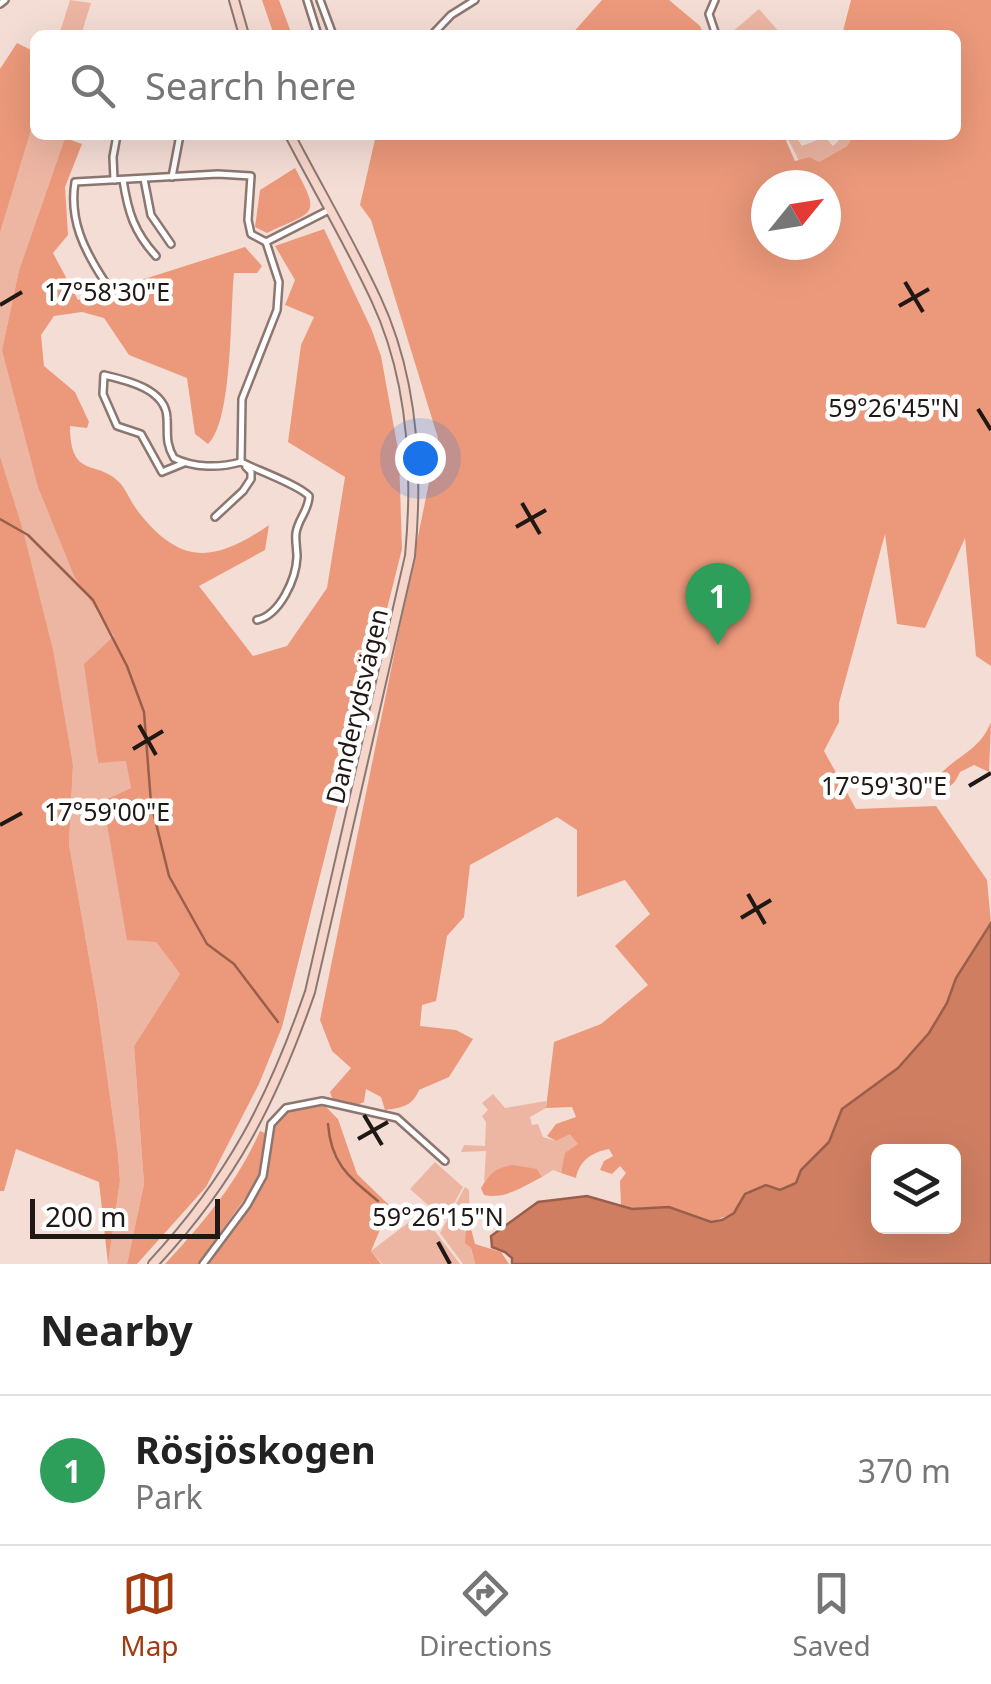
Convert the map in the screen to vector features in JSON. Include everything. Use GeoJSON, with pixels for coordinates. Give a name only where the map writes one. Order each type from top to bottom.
{"type":"FeatureCollection","features":[{"type":"Feature","properties":{"kind":"main road"},"geometry":{"type":"LineString","coordinates":[[234,0],[243,30]]}},
{"type":"Feature","properties":{"kind":"main road","name":"Danderydsvägen"},"geometry":{"type":"LineString","coordinates":[[152,1264],[213,1193],[247,1141],[277,1082],[298,1026],[310,992],[410,556],[414,481],[407,406],[399,372],[378,302],[293,140]]}},
{"type":"Feature","properties":{"kind":"street"},"geometry":{"type":"LineString","coordinates":[[306,0],[316,30]]}},
{"type":"Feature","properties":{"kind":"street"},"geometry":{"type":"LineString","coordinates":[[320,0],[331,30]]}},
{"type":"Feature","properties":{"kind":"street"},"geometry":{"type":"LineString","coordinates":[[437,30],[475,0]]}},
{"type":"Feature","properties":{"kind":"street"},"geometry":{"type":"LineString","coordinates":[[714,30],[709,14],[715,0]]}},
{"type":"Feature","properties":{"kind":"street"},"geometry":{"type":"LineString","coordinates":[[114,180],[116,140]]}},
{"type":"Feature","properties":{"kind":"street"},"geometry":{"type":"LineString","coordinates":[[172,176],[179,140]]}},
{"type":"Feature","properties":{"kind":"street"},"geometry":{"type":"LineString","coordinates":[[105,282],[80,236],[72,200],[75,182],[251,176],[251,234],[266,242],[280,294],[242,400],[241,462],[251,472],[251,479],[215,516]]}},
{"type":"Feature","properties":{"kind":"street"},"geometry":{"type":"LineString","coordinates":[[144,179],[151,214],[171,244]]}},
{"type":"Feature","properties":{"kind":"street"},"geometry":{"type":"LineString","coordinates":[[123,180],[134,229],[156,256]]}},
{"type":"Feature","properties":{"kind":"street"},"geometry":{"type":"LineString","coordinates":[[266,242],[329,210]]}},
{"type":"Feature","properties":{"kind":"street"},"geometry":{"type":"LineString","coordinates":[[184,463],[162,472],[140,434],[118,426],[103,394],[104,375],[142,388],[160,399],[168,414],[169,449],[174,458],[184,463],[223,466],[241,462],[299,487],[309,496],[309,506],[296,533],[292,579],[274,611],[257,620]]}},
{"type":"Feature","properties":{"kind":"street"},"geometry":{"type":"LineString","coordinates":[[203,1264],[263,1176],[271,1124],[286,1108],[322,1101],[397,1118],[445,1161]]}},
{"type":"Feature","properties":{"kind":"shaded area"},"geometry":{"type":"Polygon","coordinates":[[[70,0],[91,3],[83,30],[61,30],[70,0]]]}},
{"type":"Feature","properties":{"kind":"shaded area"},"geometry":{"type":"Polygon","coordinates":[[[262,0],[279,0],[290,30],[272,30],[262,0]]]}},
{"type":"Feature","properties":{"kind":"shaded area"},"geometry":{"type":"Polygon","coordinates":[[[602,0],[669,0],[702,30],[575,30],[602,0]]]}},
{"type":"Feature","properties":{"kind":"shaded area"},"geometry":{"type":"Polygon","coordinates":[[[851,0],[991,0],[991,666],[976,656],[965,538],[925,628],[897,624],[885,534],[839,703],[839,722],[824,751],[856,809],[936,806],[987,880],[991,923],[956,978],[929,1033],[898,1068],[842,1109],[829,1142],[801,1170],[796,1183],[780,1191],[766,1185],[745,1194],[734,1213],[711,1222],[669,1207],[632,1209],[621,1205],[620,1181],[626,1173],[620,1166],[612,1174],[600,1170],[604,1161],[613,1156],[609,1149],[587,1158],[576,1178],[561,1173],[565,1153],[578,1144],[570,1134],[556,1141],[547,1136],[556,1124],[576,1117],[572,1107],[546,1108],[554,1042],[601,1024],[648,985],[615,946],[650,914],[625,880],[577,897],[577,830],[557,817],[470,865],[464,917],[447,936],[436,1001],[422,1005],[420,1026],[456,1030],[473,1039],[449,1077],[419,1090],[406,1105],[385,1110],[381,1097],[366,1089],[364,1102],[357,1105],[333,1100],[330,1092],[351,1068],[332,1051],[320,1020],[438,438],[371,220],[360,205],[375,140],[786,140],[795,161],[810,157],[819,162],[851,140],[961,140],[961,30],[843,30],[851,0]]]}},
{"type":"Feature","properties":{"kind":"shaded area"},"geometry":{"type":"Polygon","coordinates":[[[759,9],[778,30],[734,30],[759,9]]]}},
{"type":"Feature","properties":{"kind":"shaded area"},"geometry":{"type":"Polygon","coordinates":[[[17,43],[30,50],[30,134],[0,233],[0,69],[17,43]]]}},
{"type":"Feature","properties":{"kind":"shaded area"},"geometry":{"type":"Polygon","coordinates":[[[30,134],[30,140],[64,140],[19,270],[2,350],[75,578],[114,636],[97,762],[127,761],[131,789],[103,801],[156,942],[180,974],[134,1046],[144,1184],[127,1264],[108,1264],[120,1181],[97,1003],[69,844],[73,765],[21,523],[0,456],[0,233],[30,134]]]}},
{"type":"Feature","properties":{"kind":"shaded area"},"geometry":{"type":"Polygon","coordinates":[[[64,140],[82,144],[65,187],[68,235],[53,253],[78,300],[245,247],[262,266],[257,273],[234,273],[226,390],[216,432],[208,444],[195,434],[187,378],[129,355],[104,318],[82,312],[54,316],[41,335],[44,366],[75,392],[89,422],[87,428],[70,426],[75,455],[80,462],[121,484],[137,510],[168,541],[198,553],[214,552],[231,547],[269,525],[265,550],[199,586],[253,656],[287,646],[327,588],[345,477],[288,442],[301,345],[314,317],[285,305],[295,280],[275,246],[324,229],[381,356],[399,455],[402,549],[282,1027],[259,1084],[206,1187],[137,1264],[127,1264],[144,1184],[134,1046],[180,974],[156,942],[127,940],[103,801],[131,788],[126,761],[98,763],[84,664],[114,636],[75,578],[38,487],[2,350],[19,270],[64,140]]]}},
{"type":"Feature","properties":{"kind":"shaded area"},"geometry":{"type":"Polygon","coordinates":[[[788,140],[798,140],[802,146],[828,140],[833,146],[839,140],[851,140],[819,162],[810,157],[799,161],[788,140]]]}},
{"type":"Feature","properties":{"kind":"shaded area"},"geometry":{"type":"Polygon","coordinates":[[[295,168],[309,196],[309,211],[267,233],[255,227],[260,190],[295,168]]]}},
{"type":"Feature","properties":{"kind":"shaded area"},"geometry":{"type":"Polygon","coordinates":[[[0,456],[53,650],[73,765],[69,844],[97,1003],[120,1181],[108,1264],[99,1182],[16,1149],[4,1191],[0,1191],[0,456]]]}},
{"type":"Feature","properties":{"kind":"shaded area"},"geometry":{"type":"Polygon","coordinates":[[[991,722],[989,772],[974,765],[960,772],[947,787],[940,789],[933,784],[979,742],[991,722]]]}},
{"type":"Feature","properties":{"kind":"shaded area"},"geometry":{"type":"Polygon","coordinates":[[[991,923],[991,1264],[512,1264],[512,1258],[505,1252],[492,1247],[491,1236],[538,1202],[587,1196],[632,1209],[669,1207],[711,1222],[734,1213],[745,1194],[766,1185],[780,1190],[796,1183],[801,1170],[829,1142],[842,1109],[898,1068],[929,1033],[956,978],[991,923]]]}},
{"type":"Feature","properties":{"kind":"shaded area"},"geometry":{"type":"Polygon","coordinates":[[[493,1094],[505,1108],[546,1101],[546,1108],[530,1117],[532,1125],[538,1124],[543,1137],[556,1141],[570,1133],[579,1144],[565,1159],[561,1173],[553,1170],[542,1177],[537,1169],[509,1168],[496,1171],[484,1182],[486,1151],[461,1152],[464,1145],[485,1146],[486,1122],[482,1116],[488,1110],[482,1103],[493,1094]]]}},
{"type":"Feature","properties":{"kind":"shaded area"},"geometry":{"type":"Polygon","coordinates":[[[324,1105],[338,1119],[357,1174],[390,1206],[371,1251],[381,1264],[209,1264],[266,1176],[268,1139],[280,1118],[293,1107],[324,1105]]]}},
{"type":"Feature","properties":{"kind":"shaded area"},"geometry":{"type":"Polygon","coordinates":[[[260,1131],[265,1133],[263,1168],[258,1180],[198,1264],[165,1264],[218,1202],[260,1131]]]}},
{"type":"Feature","properties":{"kind":"shaded area"},"geometry":{"type":"Polygon","coordinates":[[[435,1162],[463,1187],[445,1220],[410,1189],[435,1162]]]}},
{"type":"Feature","properties":{"kind":"shaded area"},"geometry":{"type":"Polygon","coordinates":[[[513,1165],[537,1169],[542,1177],[506,1194],[484,1195],[481,1188],[490,1175],[513,1165]]]}},
{"type":"Feature","properties":{"kind":"shaded area"},"geometry":{"type":"Polygon","coordinates":[[[465,1187],[469,1190],[470,1225],[466,1230],[475,1264],[463,1264],[440,1233],[465,1187]]]}},
{"type":"Feature","properties":{"kind":"shaded area"},"geometry":{"type":"Polygon","coordinates":[[[421,1213],[460,1264],[382,1264],[371,1251],[421,1213]]]}},
{"type":"Feature","properties":{"kind":"shaded area"},"geometry":{"type":"Polygon","coordinates":[[[470,1225],[475,1244],[501,1252],[509,1264],[475,1264],[471,1248],[465,1243],[470,1225]]]}},
{"type":"Feature","properties":{"kind":"waterway"},"geometry":{"type":"LineString","coordinates":[[0,519],[28,535],[93,600],[127,666],[144,712],[151,803],[169,876],[207,944],[234,964],[278,1022]]}},
{"type":"Feature","properties":{"kind":"waterway"},"geometry":{"type":"LineString","coordinates":[[328,1124],[337,1160],[378,1201]]}},
{"type":"Feature","properties":{"kind":"place","name":"Rösjöskogen"},"geometry":{"type":"Point","coordinates":[718,645]}}]}
